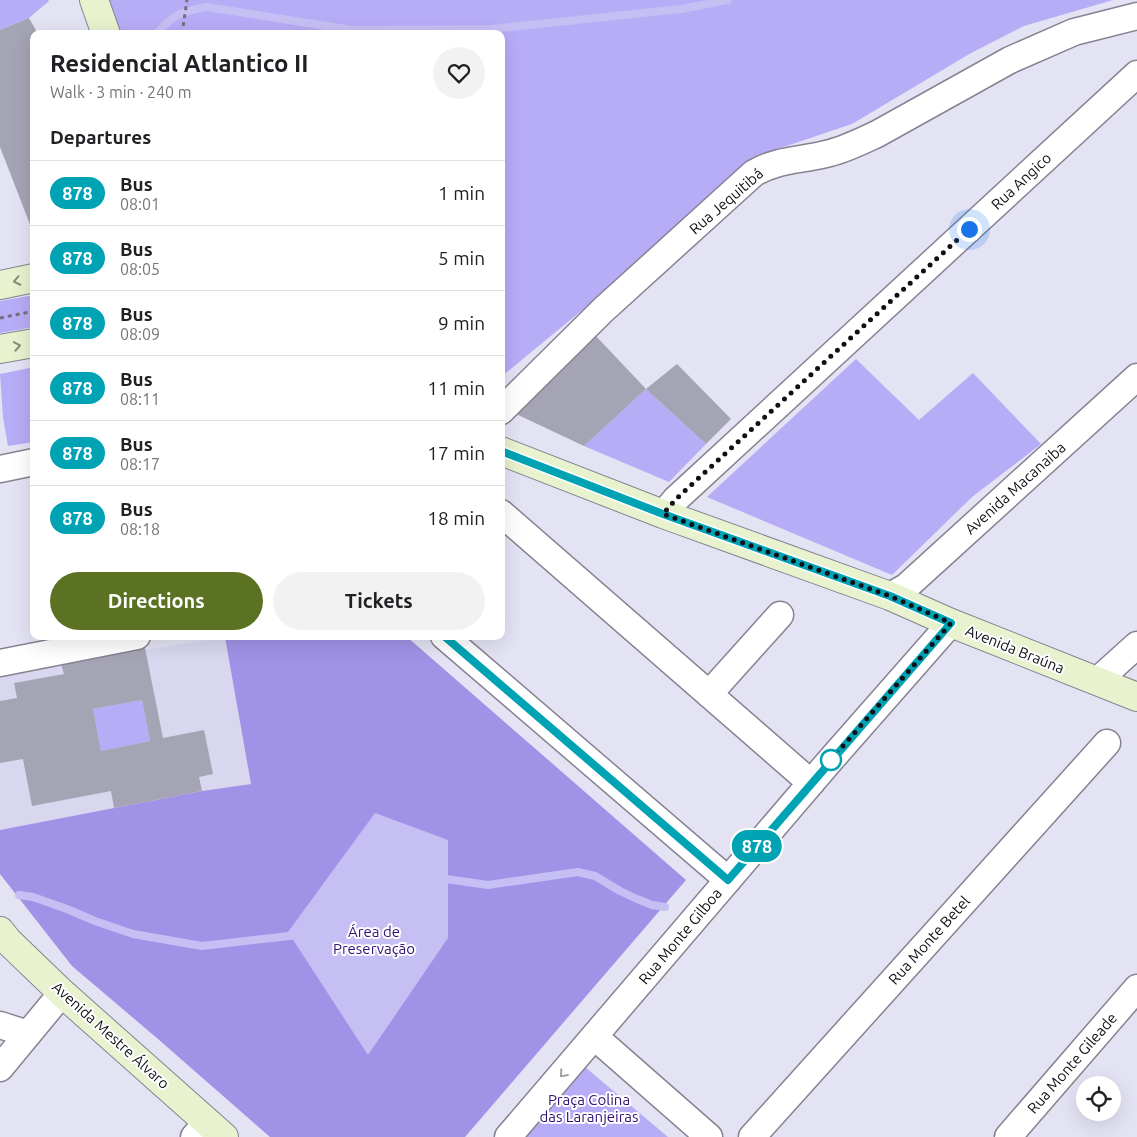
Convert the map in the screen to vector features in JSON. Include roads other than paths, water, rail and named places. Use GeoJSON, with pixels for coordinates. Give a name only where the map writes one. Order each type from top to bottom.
{"type":"FeatureCollection","features":[{"type":"Feature","properties":{"kind":"street"},"geometry":{"type":"LineString","coordinates":[[94,0],[105,30]]}},
{"type":"Feature","properties":{"kind":"street","name":"Rua Jequitibá"},"geometry":{"type":"LineString","coordinates":[[505,407],[603,310],[754,174],[769,165],[830,153],[877,134],[1010,60],[1074,32],[1137,16]]}},
{"type":"Feature","properties":{"kind":"street","name":"Rua Angico"},"geometry":{"type":"LineString","coordinates":[[663,514],[676,499],[1135,81]]}},
{"type":"Feature","properties":{"kind":"street"},"geometry":{"type":"LineString","coordinates":[[0,285],[30,279]]}},
{"type":"Feature","properties":{"kind":"street"},"geometry":{"type":"LineString","coordinates":[[0,350],[30,344]]}},
{"type":"Feature","properties":{"kind":"street","name":"Avenida Macanaiba"},"geometry":{"type":"LineString","coordinates":[[890,596],[906,587],[1137,377]]}},
{"type":"Feature","properties":{"kind":"street","name":"Avenida Braúna"},"geometry":{"type":"LineString","coordinates":[[505,453],[663,514],[890,596],[951,623],[1137,697]]}},
{"type":"Feature","properties":{"kind":"street"},"geometry":{"type":"LineString","coordinates":[[0,469],[30,463]]}},
{"type":"Feature","properties":{"kind":"street"},"geometry":{"type":"LineString","coordinates":[[505,516],[811,783]]}},
{"type":"Feature","properties":{"kind":"street"},"geometry":{"type":"LineString","coordinates":[[709,694],[780,615]]}},
{"type":"Feature","properties":{"kind":"street","name":"Rua Monte Gilboa"},"geometry":{"type":"LineString","coordinates":[[508,1137],[811,783],[951,623]]}},
{"type":"Feature","properties":{"kind":"street"},"geometry":{"type":"LineString","coordinates":[[0,663],[117,640]]}},
{"type":"Feature","properties":{"kind":"street"},"geometry":{"type":"LineString","coordinates":[[449,640],[728,880]]}},
{"type":"Feature","properties":{"kind":"street"},"geometry":{"type":"LineString","coordinates":[[1097,681],[1137,645]]}},
{"type":"Feature","properties":{"kind":"street","name":"Rua Monte Betel"},"geometry":{"type":"LineString","coordinates":[[752,1137],[1107,743]]}},
{"type":"Feature","properties":{"kind":"street","name":"Avenida Mestre Álvaro"},"geometry":{"type":"LineString","coordinates":[[0,931],[8,941],[208,1132]]}},
{"type":"Feature","properties":{"kind":"street","name":"Rua Monte Gileade"},"geometry":{"type":"LineString","coordinates":[[1008,1137],[1137,988]]}},
{"type":"Feature","properties":{"kind":"street"},"geometry":{"type":"LineString","coordinates":[[0,1068],[62,992]]}},
{"type":"Feature","properties":{"kind":"street"},"geometry":{"type":"LineString","coordinates":[[0,1025],[28,1034]]}},
{"type":"Feature","properties":{"kind":"street"},"geometry":{"type":"LineString","coordinates":[[595,1037],[709,1137]]}},
{"type":"Feature","properties":{"kind":"waterway"},"geometry":{"type":"LineString","coordinates":[[352,30],[491,29],[681,9],[728,0]]}},
{"type":"Feature","properties":{"kind":"waterway"},"geometry":{"type":"LineString","coordinates":[[160,30],[179,14],[207,7],[352,30]]}},
{"type":"Feature","properties":{"kind":"waterway"},"geometry":{"type":"LineString","coordinates":[[439,878],[488,885],[578,872],[595,876],[637,899],[652,905],[665,907]]}},
{"type":"Feature","properties":{"kind":"waterway"},"geometry":{"type":"LineString","coordinates":[[19,895],[33,897],[133,934],[202,946],[298,935]]}},
{"type":"Feature","properties":{"kind":"park label","name":"Área de Preservação"},"geometry":{"type":"Point","coordinates":[374,940]}},
{"type":"Feature","properties":{"kind":"park label","name":"Praça Colina das Laranjeiras"},"geometry":{"type":"Point","coordinates":[589,1108]}}]}
